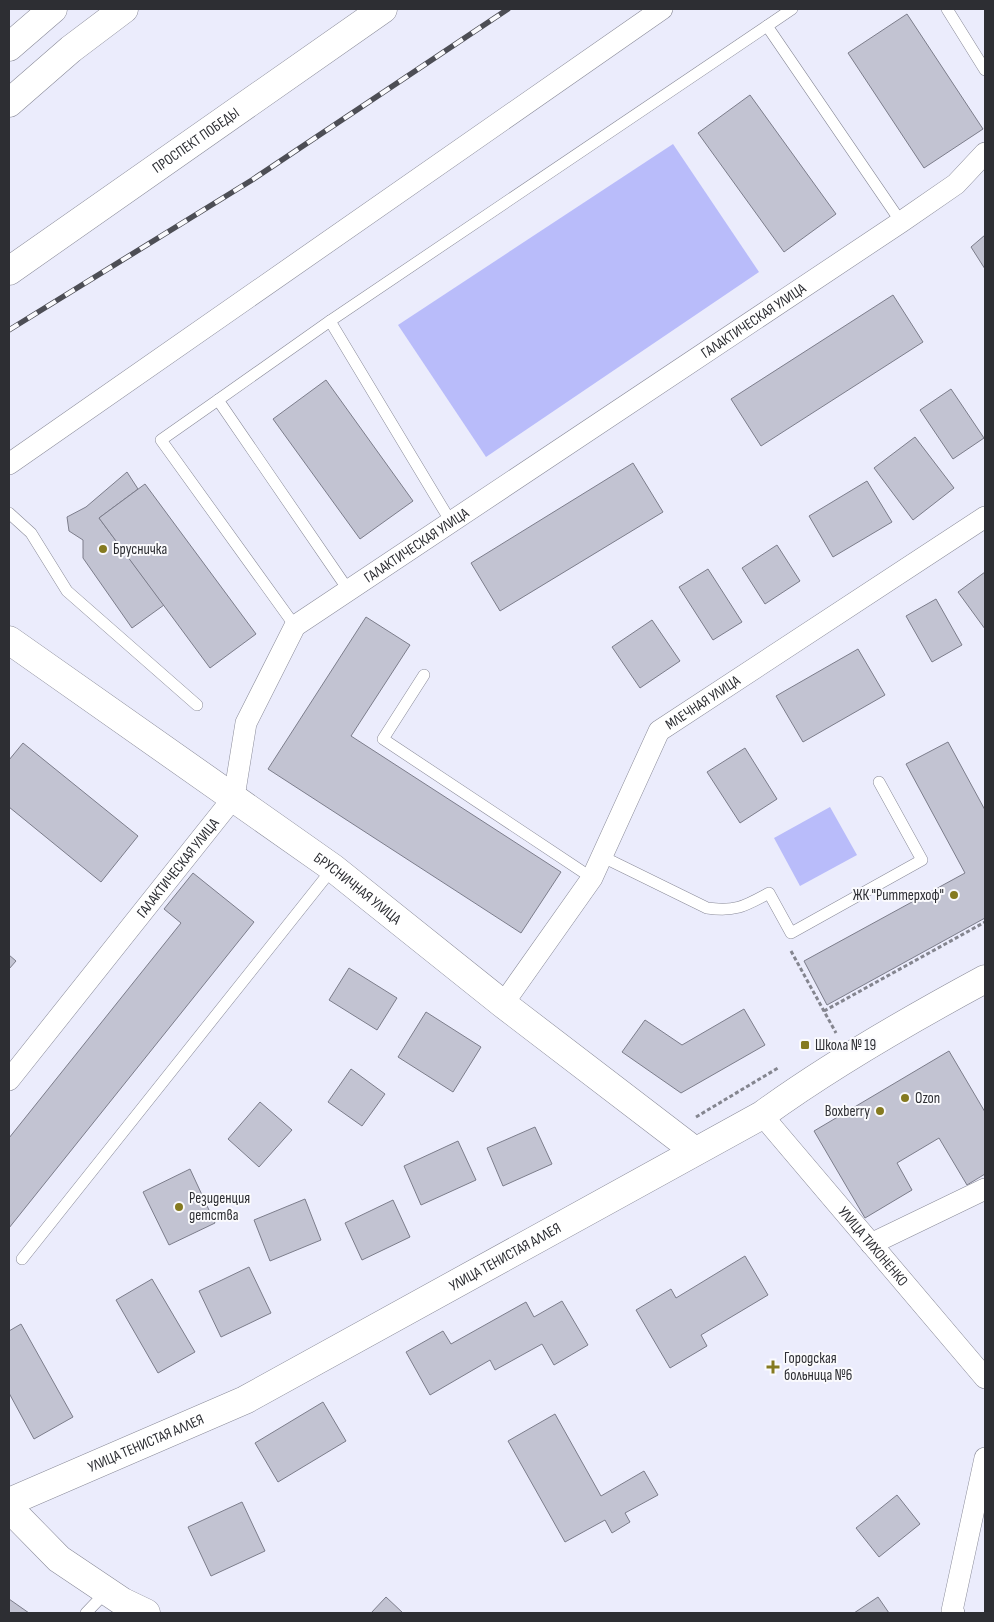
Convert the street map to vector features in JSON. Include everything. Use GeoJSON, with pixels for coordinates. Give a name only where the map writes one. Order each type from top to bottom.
{"type":"FeatureCollection","features":[{"type":"Feature","properties":{"kind":"street"},"geometry":{"type":"LineString","coordinates":[[9,47],[53,9]]}},
{"type":"Feature","properties":{"kind":"street"},"geometry":{"type":"LineString","coordinates":[[9,103],[70,49],[124,9]]}},
{"type":"Feature","properties":{"kind":"street","name":"ПРОСПЕКТ ПОБЕДЫ"},"geometry":{"type":"LineString","coordinates":[[9,271],[382,9]]}},
{"type":"Feature","properties":{"kind":"street"},"geometry":{"type":"LineString","coordinates":[[9,464],[662,9]]}},
{"type":"Feature","properties":{"kind":"street","name":"ГАЛАКТИЧЕСКАЯ УЛИЦА"},"geometry":{"type":"LineString","coordinates":[[9,1080],[234,797],[246,723],[295,626],[901,222],[956,184],[985,154]]}},
{"type":"Feature","properties":{"kind":"street","name":"МЛЕЧНАЯ УЛИЦА"},"geometry":{"type":"LineString","coordinates":[[503,1004],[592,878],[659,730],[985,517]]}},
{"type":"Feature","properties":{"kind":"street","name":"БРУСНИЧНАЯ УЛИЦА"},"geometry":{"type":"LineString","coordinates":[[9,640],[332,868],[503,1004],[695,1151]]}},
{"type":"Feature","properties":{"kind":"street","name":"УЛИЦА ТЕНИСТАЯ АЛЛЕЯ"},"geometry":{"type":"LineString","coordinates":[[9,1502],[245,1400],[762,1115],[785,1098],[912,1018],[985,979]]}},
{"type":"Feature","properties":{"kind":"street","name":"УЛИЦА ТИХОНЕНКО"},"geometry":{"type":"LineString","coordinates":[[762,1115],[985,1378]]}},
{"type":"Feature","properties":{"kind":"street"},"geometry":{"type":"LineString","coordinates":[[871,1244],[985,1189]]}},
{"type":"Feature","properties":{"kind":"street"},"geometry":{"type":"LineString","coordinates":[[954,1613],[952,1611],[985,1458]]}},
{"type":"Feature","properties":{"kind":"street"},"geometry":{"type":"LineString","coordinates":[[9,1508],[59,1559],[123,1602],[146,1613]]}},
{"type":"Feature","properties":{"kind":"lane"},"geometry":{"type":"LineString","coordinates":[[295,626],[162,440],[330,322],[792,9]]}},
{"type":"Feature","properties":{"kind":"lane"},"geometry":{"type":"LineString","coordinates":[[947,9],[985,70]]}},
{"type":"Feature","properties":{"kind":"lane"},"geometry":{"type":"LineString","coordinates":[[767,26],[901,222]]}},
{"type":"Feature","properties":{"kind":"lane"},"geometry":{"type":"LineString","coordinates":[[330,322],[451,522]]}},
{"type":"Feature","properties":{"kind":"lane"},"geometry":{"type":"LineString","coordinates":[[218,400],[349,590]]}},
{"type":"Feature","properties":{"kind":"lane"},"geometry":{"type":"LineString","coordinates":[[9,514],[31,534],[67,591],[197,705]]}},
{"type":"Feature","properties":{"kind":"lane"},"geometry":{"type":"LineString","coordinates":[[424,674],[383,739],[592,878]]}},
{"type":"Feature","properties":{"kind":"lane"},"geometry":{"type":"LineString","coordinates":[[601,856],[708,908],[723,910],[742,908],[769,893],[790,933],[922,860],[879,782]]}},
{"type":"Feature","properties":{"kind":"lane"},"geometry":{"type":"LineString","coordinates":[[22,1258],[332,868]]}},
{"type":"Feature","properties":{"kind":"lane"},"geometry":{"type":"LineString","coordinates":[[86,1613],[107,1591]]}},
{"type":"Feature","properties":{"kind":"path"},"geometry":{"type":"LineString","coordinates":[[824,1011],[985,922]]}},
{"type":"Feature","properties":{"kind":"path"},"geometry":{"type":"LineString","coordinates":[[790,933],[784,936],[837,1033]]}},
{"type":"Feature","properties":{"kind":"shaded area"},"geometry":{"type":"Polygon","coordinates":[[[673,144],[759,272],[486,457],[398,325],[673,144]]]}},
{"type":"Feature","properties":{"kind":"shaded area"},"geometry":{"type":"Polygon","coordinates":[[[830,807],[857,855],[800,886],[774,838],[830,807]]]}},
{"type":"Feature","properties":{"kind":"building"},"geometry":{"type":"Polygon","coordinates":[[[907,14],[983,129],[924,168],[848,53],[907,14]]]}},
{"type":"Feature","properties":{"kind":"building"},"geometry":{"type":"Polygon","coordinates":[[[750,95],[836,214],[784,252],[698,133],[750,95]]]}},
{"type":"Feature","properties":{"kind":"building"},"geometry":{"type":"Polygon","coordinates":[[[985,235],[985,269],[971,247],[985,235]]]}},
{"type":"Feature","properties":{"kind":"building"},"geometry":{"type":"Polygon","coordinates":[[[893,295],[923,342],[761,446],[731,399],[893,295]]]}},
{"type":"Feature","properties":{"kind":"building"},"geometry":{"type":"Polygon","coordinates":[[[326,380],[413,501],[360,539],[273,419],[326,380]]]}},
{"type":"Feature","properties":{"kind":"building"},"geometry":{"type":"Polygon","coordinates":[[[951,389],[984,438],[953,459],[920,410],[951,389]]]}},
{"type":"Feature","properties":{"kind":"building"},"geometry":{"type":"Polygon","coordinates":[[[915,437],[954,488],[913,520],[874,468],[915,437]]]}},
{"type":"Feature","properties":{"kind":"building"},"geometry":{"type":"Polygon","coordinates":[[[633,463],[663,512],[500,611],[471,563],[633,463]]]}},
{"type":"Feature","properties":{"kind":"building","name":"Брусничка"},"geometry":{"type":"Polygon","coordinates":[[[127,472],[138,489],[99,518],[164,605],[132,628],[83,558],[83,540],[69,531],[67,517],[86,507],[127,472]]]}},
{"type":"Feature","properties":{"kind":"building"},"geometry":{"type":"Polygon","coordinates":[[[867,481],[892,522],[833,557],[809,516],[867,481]]]}},
{"type":"Feature","properties":{"kind":"building"},"geometry":{"type":"Polygon","coordinates":[[[145,484],[256,634],[210,668],[99,518],[145,484]]]}},
{"type":"Feature","properties":{"kind":"building"},"geometry":{"type":"Polygon","coordinates":[[[777,545],[800,581],[765,604],[742,568],[777,545]]]}},
{"type":"Feature","properties":{"kind":"building"},"geometry":{"type":"Polygon","coordinates":[[[708,569],[742,622],[713,640],[679,587],[708,569]]]}},
{"type":"Feature","properties":{"kind":"building"},"geometry":{"type":"Polygon","coordinates":[[[985,572],[985,629],[958,592],[985,572]]]}},
{"type":"Feature","properties":{"kind":"building"},"geometry":{"type":"Polygon","coordinates":[[[936,599],[962,645],[932,662],[906,616],[936,599]]]}},
{"type":"Feature","properties":{"kind":"building"},"geometry":{"type":"Polygon","coordinates":[[[366,617],[410,645],[351,736],[561,872],[521,933],[268,769],[366,617]]]}},
{"type":"Feature","properties":{"kind":"building"},"geometry":{"type":"Polygon","coordinates":[[[652,620],[680,661],[640,688],[612,647],[652,620]]]}},
{"type":"Feature","properties":{"kind":"building"},"geometry":{"type":"Polygon","coordinates":[[[858,649],[885,695],[803,742],[776,696],[858,649]]]}},
{"type":"Feature","properties":{"kind":"building","name":"ЖК \"Риттерхоф\""},"geometry":{"type":"Polygon","coordinates":[[[948,742],[985,810],[985,918],[827,1005],[804,961],[965,873],[906,764],[948,742]]]}},
{"type":"Feature","properties":{"kind":"building"},"geometry":{"type":"Polygon","coordinates":[[[23,743],[138,836],[101,882],[9,807],[9,760],[23,743]]]}},
{"type":"Feature","properties":{"kind":"building"},"geometry":{"type":"Polygon","coordinates":[[[745,748],[777,799],[740,823],[707,772],[745,748]]]}},
{"type":"Feature","properties":{"kind":"building"},"geometry":{"type":"Polygon","coordinates":[[[193,873],[254,922],[9,1228],[9,1138],[181,923],[164,909],[193,873]]]}},
{"type":"Feature","properties":{"kind":"building"},"geometry":{"type":"Polygon","coordinates":[[[9,955],[16,961],[9,969],[9,955]]]}},
{"type":"Feature","properties":{"kind":"building"},"geometry":{"type":"Polygon","coordinates":[[[349,968],[397,998],[377,1030],[329,1000],[349,968]]]}},
{"type":"Feature","properties":{"kind":"building"},"geometry":{"type":"Polygon","coordinates":[[[744,1009],[765,1045],[681,1093],[622,1052],[645,1020],[682,1045],[744,1009]]]}},
{"type":"Feature","properties":{"kind":"building"},"geometry":{"type":"Polygon","coordinates":[[[426,1012],[481,1047],[453,1092],[398,1057],[426,1012]]]}},
{"type":"Feature","properties":{"kind":"building"},"geometry":{"type":"Polygon","coordinates":[[[949,1051],[985,1112],[985,1174],[967,1185],[939,1138],[897,1163],[912,1190],[865,1218],[814,1131],[949,1051]]]}},
{"type":"Feature","properties":{"kind":"building"},"geometry":{"type":"Polygon","coordinates":[[[351,1069],[385,1094],[362,1126],[328,1102],[351,1069]]]}},
{"type":"Feature","properties":{"kind":"building"},"geometry":{"type":"Polygon","coordinates":[[[260,1102],[292,1130],[259,1167],[228,1139],[260,1102]]]}},
{"type":"Feature","properties":{"kind":"building"},"geometry":{"type":"Polygon","coordinates":[[[535,1127],[552,1164],[503,1186],[487,1148],[535,1127]]]}},
{"type":"Feature","properties":{"kind":"building"},"geometry":{"type":"Polygon","coordinates":[[[458,1141],[476,1180],[421,1205],[404,1166],[458,1141]]]}},
{"type":"Feature","properties":{"kind":"building","name":"Резиденция детства"},"geometry":{"type":"Polygon","coordinates":[[[190,1169],[215,1223],[169,1245],[143,1192],[190,1169]]]}},
{"type":"Feature","properties":{"kind":"building"},"geometry":{"type":"Polygon","coordinates":[[[305,1199],[321,1240],[270,1261],[254,1220],[305,1199]]]}},
{"type":"Feature","properties":{"kind":"building"},"geometry":{"type":"Polygon","coordinates":[[[393,1200],[410,1237],[362,1260],[345,1223],[393,1200]]]}},
{"type":"Feature","properties":{"kind":"building"},"geometry":{"type":"Polygon","coordinates":[[[745,1256],[768,1295],[701,1335],[707,1346],[670,1368],[636,1310],[671,1289],[676,1298],[745,1256]]]}},
{"type":"Feature","properties":{"kind":"building"},"geometry":{"type":"Polygon","coordinates":[[[249,1267],[271,1313],[221,1337],[199,1291],[249,1267]]]}},
{"type":"Feature","properties":{"kind":"building"},"geometry":{"type":"Polygon","coordinates":[[[152,1279],[195,1352],[158,1373],[116,1300],[152,1279]]]}},
{"type":"Feature","properties":{"kind":"building"},"geometry":{"type":"Polygon","coordinates":[[[562,1301],[588,1345],[554,1365],[542,1344],[495,1370],[490,1360],[430,1395],[406,1352],[443,1331],[451,1344],[526,1302],[534,1317],[562,1301]]]}},
{"type":"Feature","properties":{"kind":"building"},"geometry":{"type":"Polygon","coordinates":[[[21,1324],[73,1417],[34,1439],[9,1393],[9,1331],[21,1324]]]}},
{"type":"Feature","properties":{"kind":"building"},"geometry":{"type":"Polygon","coordinates":[[[323,1402],[346,1441],[278,1482],[255,1443],[323,1402]]]}},
{"type":"Feature","properties":{"kind":"building"},"geometry":{"type":"Polygon","coordinates":[[[555,1414],[601,1496],[644,1471],[658,1495],[625,1513],[630,1522],[612,1533],[605,1520],[565,1542],[508,1441],[555,1414]]]}},
{"type":"Feature","properties":{"kind":"building"},"geometry":{"type":"Polygon","coordinates":[[[897,1495],[920,1524],[879,1557],[856,1528],[897,1495]]]}},
{"type":"Feature","properties":{"kind":"building"},"geometry":{"type":"Polygon","coordinates":[[[242,1502],[265,1551],[211,1576],[188,1527],[242,1502]]]}},
{"type":"Feature","properties":{"kind":"building"},"geometry":{"type":"Polygon","coordinates":[[[386,1597],[403,1613],[371,1613],[386,1597]]]}},
{"type":"Feature","properties":{"kind":"building"},"geometry":{"type":"Polygon","coordinates":[[[878,1597],[889,1613],[854,1613],[878,1597]]]}},
{"type":"Feature","properties":{"kind":"building"},"geometry":{"type":"Polygon","coordinates":[[[9,1599],[29,1613],[9,1613],[9,1599]]]}},
{"type":"Feature","properties":{"kind":"railway"},"geometry":{"type":"LineString","coordinates":[[9,330],[252,180],[508,9]]}},
{"type":"Feature","properties":{"kind":"place","name":"Брусничка"},"geometry":{"type":"Point","coordinates":[103,549]}},
{"type":"Feature","properties":{"kind":"place","name":"ЖК \"Риттерхоф\""},"geometry":{"type":"Point","coordinates":[954,895]}},
{"type":"Feature","properties":{"kind":"place","name":"Школа № 19"},"geometry":{"type":"Point","coordinates":[805,1045]}},
{"type":"Feature","properties":{"kind":"place","name":"Ozon"},"geometry":{"type":"Point","coordinates":[905,1098]}},
{"type":"Feature","properties":{"kind":"place","name":"Boxberry"},"geometry":{"type":"Point","coordinates":[880,1111]}},
{"type":"Feature","properties":{"kind":"place","name":"Резиденция детства"},"geometry":{"type":"Point","coordinates":[179,1207]}},
{"type":"Feature","properties":{"kind":"place","name":"Городская больница №6"},"geometry":{"type":"Point","coordinates":[773,1367]}}]}
